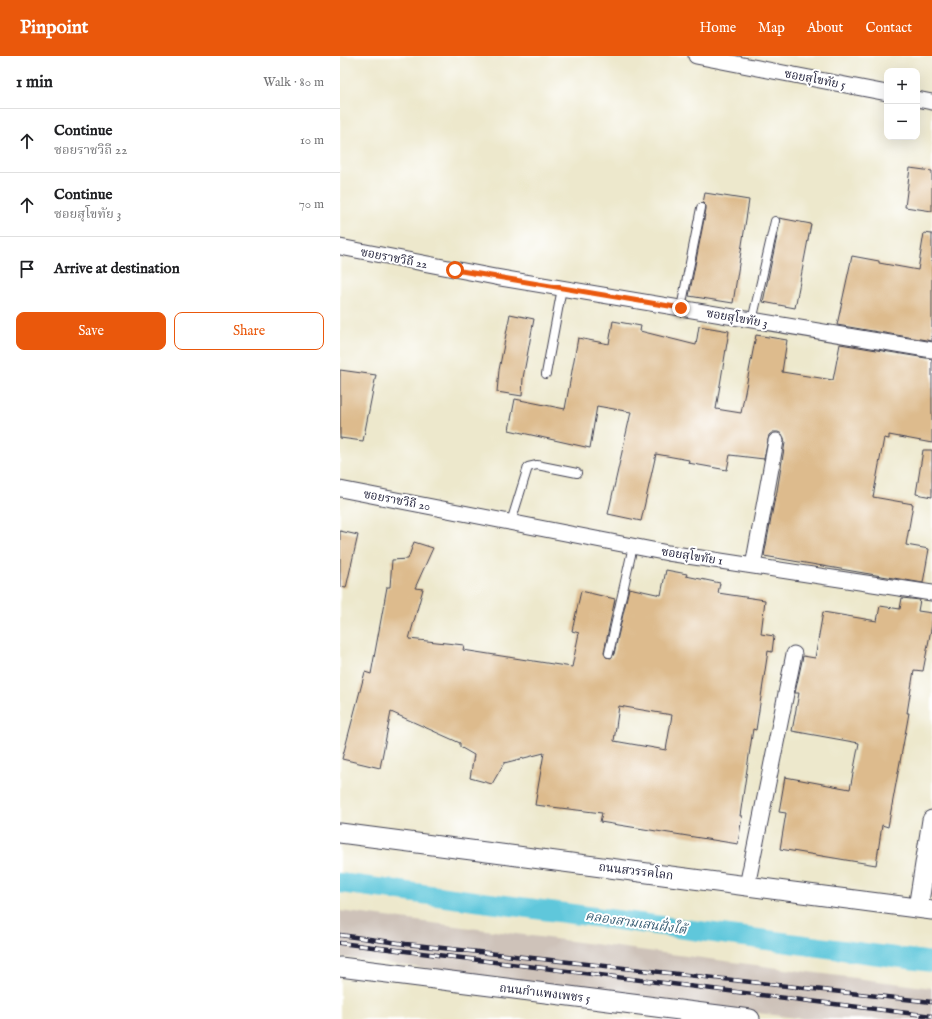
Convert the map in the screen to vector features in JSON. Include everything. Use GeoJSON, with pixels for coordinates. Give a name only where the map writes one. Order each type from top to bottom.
{"type":"FeatureCollection","features":[{"type":"Feature","properties":{"kind":"street","name":"ซอยสุโขทัย 5"},"geometry":{"type":"LineString","coordinates":[[696,56],[884,92]]}},
{"type":"Feature","properties":{"kind":"street"},"geometry":{"type":"LineString","coordinates":[[920,100],[932,102]]}},
{"type":"Feature","properties":{"kind":"street","name":"ซอยราชวิถี 22"},"geometry":{"type":"LineString","coordinates":[[340,247],[495,277]]}},
{"type":"Feature","properties":{"kind":"street","name":"ซอยสุโขทัย 3"},"geometry":{"type":"LineString","coordinates":[[495,277],[932,350]]}},
{"type":"Feature","properties":{"kind":"street"},"geometry":{"type":"LineString","coordinates":[[753,566],[776,441]]}},
{"type":"Feature","properties":{"kind":"street","name":"ซอยราชวิถี 20"},"geometry":{"type":"LineString","coordinates":[[340,489],[454,511]]}},
{"type":"Feature","properties":{"kind":"street","name":"ซอยสุโขทัย 1"},"geometry":{"type":"LineString","coordinates":[[454,511],[633,546],[932,593]]}},
{"type":"Feature","properties":{"kind":"street"},"geometry":{"type":"LineString","coordinates":[[747,886],[794,654]]}},
{"type":"Feature","properties":{"kind":"street"},"geometry":{"type":"LineString","coordinates":[[925,909],[932,820]]}},
{"type":"Feature","properties":{"kind":"street","name":"ถนนสวรรคโลก"},"geometry":{"type":"LineString","coordinates":[[340,833],[925,909]]}},
{"type":"Feature","properties":{"kind":"street","name":"ถนนกำแพงเพชร 5"},"geometry":{"type":"LineString","coordinates":[[340,967],[750,1019]]}},
{"type":"Feature","properties":{"kind":"lane"},"geometry":{"type":"LineString","coordinates":[[681,308],[701,208]]}},
{"type":"Feature","properties":{"kind":"lane"},"geometry":{"type":"LineString","coordinates":[[752,321],[775,222]]}},
{"type":"Feature","properties":{"kind":"lane"},"geometry":{"type":"LineString","coordinates":[[546,374],[562,288]]}},
{"type":"Feature","properties":{"kind":"lane"},"geometry":{"type":"LineString","coordinates":[[511,522],[528,467],[537,465],[576,473]]}},
{"type":"Feature","properties":{"kind":"lane"},"geometry":{"type":"LineString","coordinates":[[609,653],[633,546]]}},
{"type":"Feature","properties":{"kind":"shaded area"},"geometry":{"type":"Polygon","coordinates":[[[340,911],[932,988],[932,1019],[803,1019],[340,957],[340,911]]]}},
{"type":"Feature","properties":{"kind":"building"},"geometry":{"type":"Polygon","coordinates":[[[910,168],[932,171],[932,211],[905,207],[910,168]]]}},
{"type":"Feature","properties":{"kind":"building"},"geometry":{"type":"Polygon","coordinates":[[[705,193],[749,200],[733,303],[689,296],[706,209],[706,206],[703,203],[705,193]]]}},
{"type":"Feature","properties":{"kind":"building"},"geometry":{"type":"Polygon","coordinates":[[[779,218],[811,224],[795,308],[763,302],[780,222],[779,218]]]}},
{"type":"Feature","properties":{"kind":"building"},"geometry":{"type":"Polygon","coordinates":[[[924,233],[932,234],[932,341],[837,325],[852,256],[879,261],[879,263],[918,270],[924,233]]]}},
{"type":"Feature","properties":{"kind":"building"},"geometry":{"type":"Polygon","coordinates":[[[510,314],[534,319],[523,378],[522,396],[497,392],[499,370],[510,314]]]}},
{"type":"Feature","properties":{"kind":"building"},"geometry":{"type":"Polygon","coordinates":[[[613,321],[641,326],[640,331],[696,345],[699,326],[729,331],[716,409],[741,413],[756,335],[787,340],[782,372],[833,380],[840,344],[932,359],[932,443],[889,435],[889,439],[884,438],[873,497],[913,504],[906,545],[929,549],[923,583],[764,556],[785,443],[782,434],[778,432],[773,432],[769,435],[764,459],[730,455],[727,470],[688,463],[689,460],[656,454],[641,521],[608,514],[631,412],[597,406],[590,448],[509,430],[515,399],[565,409],[578,338],[609,344],[613,321]]]}},
{"type":"Feature","properties":{"kind":"building"},"geometry":{"type":"Polygon","coordinates":[[[340,370],[376,375],[363,441],[340,438],[340,370]]]}},
{"type":"Feature","properties":{"kind":"building"},"geometry":{"type":"Polygon","coordinates":[[[923,450],[932,450],[932,497],[916,494],[923,450]]]}},
{"type":"Feature","properties":{"kind":"building"},"geometry":{"type":"Polygon","coordinates":[[[340,531],[358,535],[346,588],[340,587],[340,531]]]}},
{"type":"Feature","properties":{"kind":"building"},"geometry":{"type":"Polygon","coordinates":[[[414,542],[433,548],[415,588],[423,589],[409,639],[464,645],[463,650],[572,667],[579,633],[572,631],[581,591],[615,599],[604,652],[606,657],[611,658],[614,654],[629,588],[661,595],[666,570],[720,583],[718,593],[765,600],[761,634],[774,636],[772,652],[768,651],[756,730],[753,729],[740,816],[742,816],[738,844],[600,822],[602,813],[535,805],[544,753],[504,763],[492,784],[470,778],[474,755],[460,747],[460,743],[391,712],[380,768],[342,759],[365,672],[371,674],[387,587],[390,587],[392,560],[408,559],[414,542]],[[619,706],[614,741],[666,750],[672,715],[619,706]]]}},
{"type":"Feature","properties":{"kind":"building"},"geometry":{"type":"Polygon","coordinates":[[[902,598],[920,600],[918,611],[932,613],[932,624],[923,671],[914,670],[907,713],[909,713],[888,827],[882,825],[876,865],[780,849],[786,813],[779,812],[785,777],[850,789],[859,743],[792,731],[799,693],[795,693],[803,656],[815,658],[823,612],[877,621],[880,606],[900,609],[902,598]]]}},
{"type":"Feature","properties":{"kind":"waterway","name":"คลองสามเสนฝั่งใต้"},"geometry":{"type":"LineString","coordinates":[[340,883],[932,962]]}},
{"type":"Feature","properties":{"kind":"railway"},"geometry":{"type":"LineString","coordinates":[[340,935],[406,944],[932,1002]]}},
{"type":"Feature","properties":{"kind":"railway"},"geometry":{"type":"LineString","coordinates":[[340,943],[932,1016]]}},
{"type":"Feature","properties":{"kind":"route"},"geometry":{"type":"LineString","coordinates":[[455,270],[681,308]]}}]}
